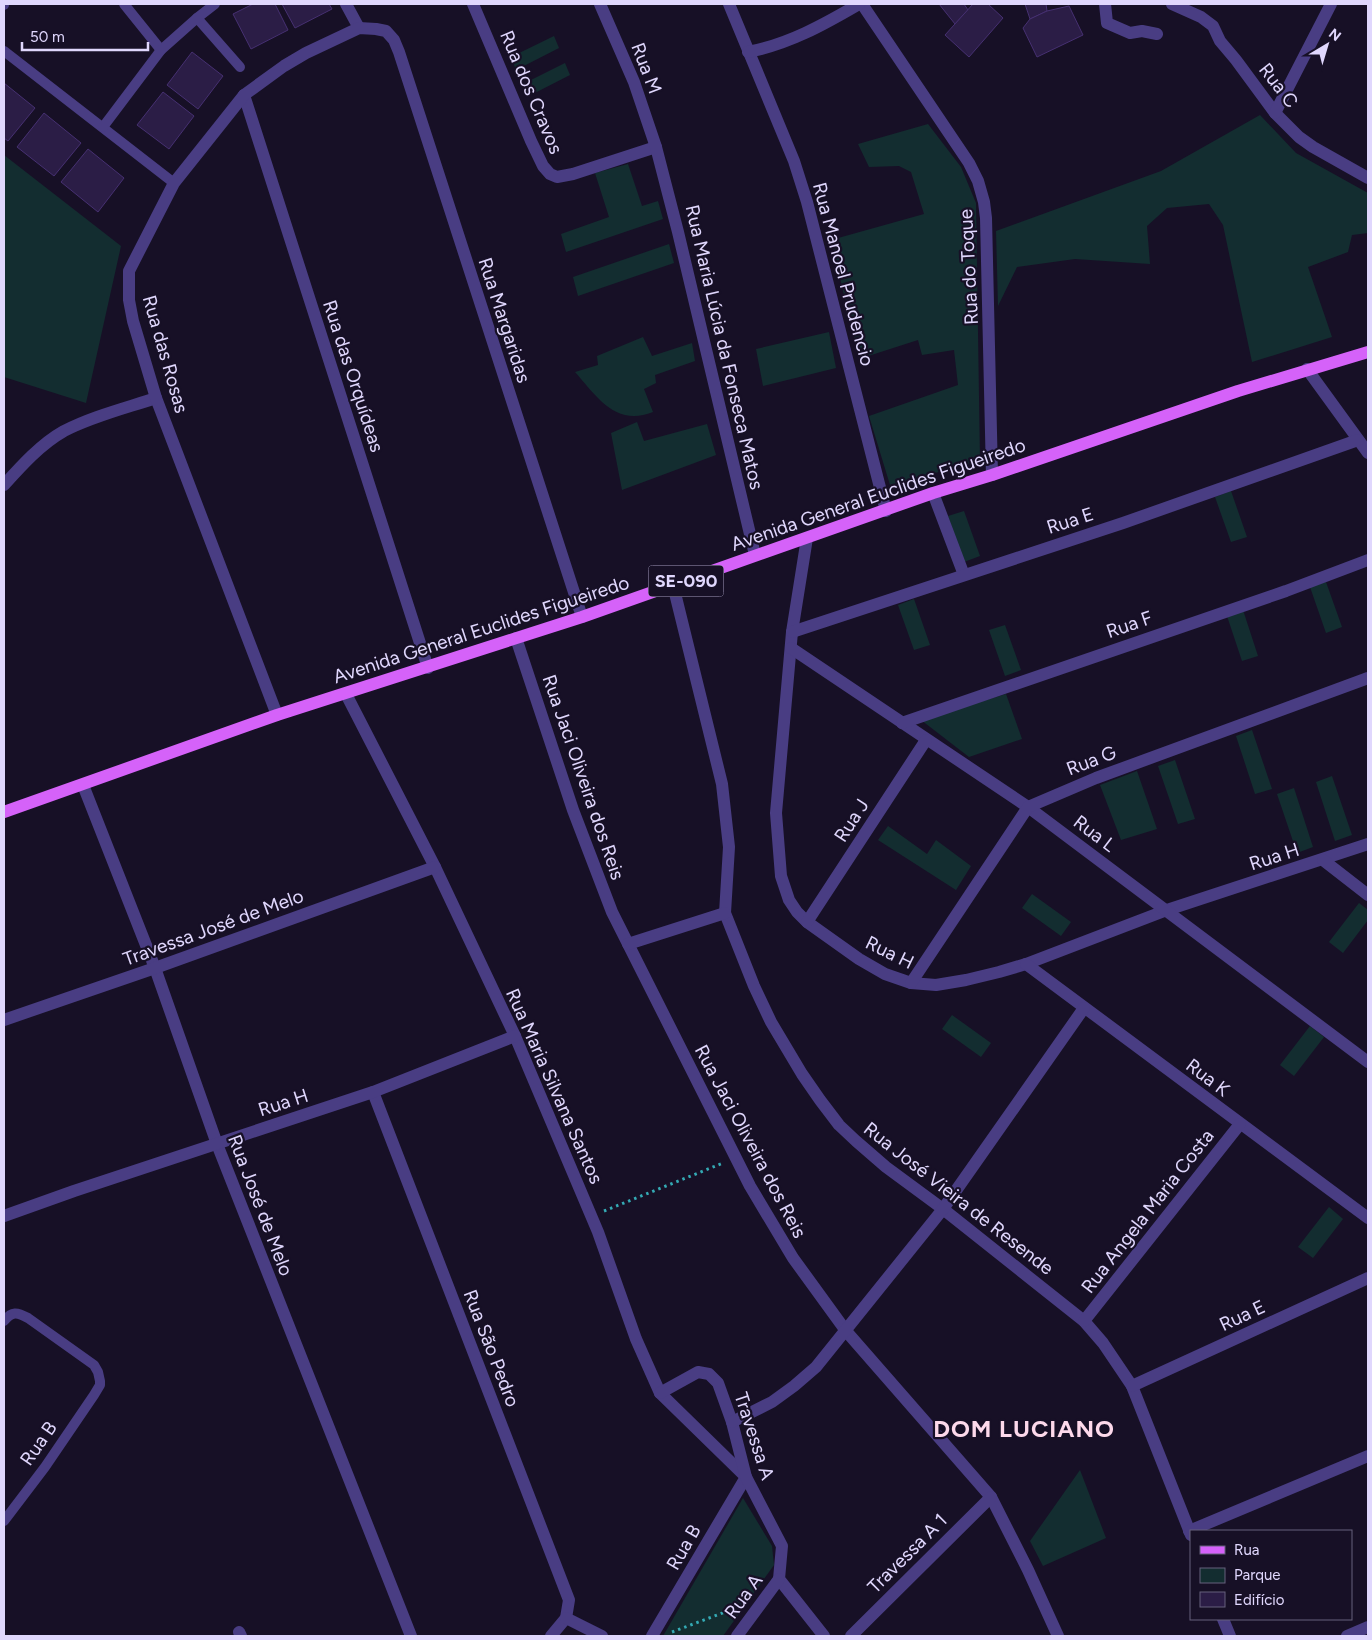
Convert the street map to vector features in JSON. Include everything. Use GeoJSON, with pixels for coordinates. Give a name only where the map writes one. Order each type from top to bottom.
{"type":"FeatureCollection","features":[{"type":"Feature","properties":{"kind":"main road","name":"Avenida General Euclides Figueiredo"},"geometry":{"type":"LineString","coordinates":[[4,812],[277,715],[582,617],[933,493],[992,475],[1238,391],[1368,352]]}},
{"type":"Feature","properties":{"kind":"street"},"geometry":{"type":"LineString","coordinates":[[346,4],[359,28]]}},
{"type":"Feature","properties":{"kind":"street","name":"Rua dos Cravos"},"geometry":{"type":"LineString","coordinates":[[473,4],[531,141],[543,166],[550,174],[557,176],[573,174],[656,147]]}},
{"type":"Feature","properties":{"kind":"street","name":"Rua M"},"geometry":{"type":"LineString","coordinates":[[600,4],[634,82],[656,147]]}},
{"type":"Feature","properties":{"kind":"street","name":"Rua Manoel Prudencio"},"geometry":{"type":"LineString","coordinates":[[728,4],[794,161],[807,202],[886,511]]}},
{"type":"Feature","properties":{"kind":"street"},"geometry":{"type":"LineString","coordinates":[[748,52],[790,41],[861,4]]}},
{"type":"Feature","properties":{"kind":"street","name":"Rua do Toque"},"geometry":{"type":"LineString","coordinates":[[861,4],[969,163],[978,181],[984,202],[988,256],[992,475]]}},
{"type":"Feature","properties":{"kind":"street"},"geometry":{"type":"LineString","coordinates":[[1105,4],[1106,23],[1130,32],[1142,31],[1157,34]]}},
{"type":"Feature","properties":{"kind":"street","name":"Rua C"},"geometry":{"type":"LineString","coordinates":[[1172,4],[1201,17],[1213,26],[1220,41],[1275,113],[1293,131],[1313,147],[1368,178]]}},
{"type":"Feature","properties":{"kind":"street"},"geometry":{"type":"LineString","coordinates":[[1275,113],[1331,4]]}},
{"type":"Feature","properties":{"kind":"street","name":"Rua Margaridas"},"geometry":{"type":"LineString","coordinates":[[359,28],[386,31],[399,52],[582,617]]}},
{"type":"Feature","properties":{"kind":"street","name":"Rua das Rosas"},"geometry":{"type":"LineString","coordinates":[[277,715],[156,398],[133,321],[129,300],[129,271],[174,183],[244,95],[284,66],[306,53],[359,28]]}},
{"type":"Feature","properties":{"kind":"street","name":"Rua das Orquídeas"},"geometry":{"type":"LineString","coordinates":[[244,95],[428,668]]}},
{"type":"Feature","properties":{"kind":"street","name":"Rua Maria Lúcia da Fonseca Matos"},"geometry":{"type":"LineString","coordinates":[[656,147],[756,555]]}},
{"type":"Feature","properties":{"kind":"street"},"geometry":{"type":"LineString","coordinates":[[1308,369],[1368,453]]}},
{"type":"Feature","properties":{"kind":"street"},"geometry":{"type":"LineString","coordinates":[[4,485],[39,449],[64,431],[95,418],[156,398]]}},
{"type":"Feature","properties":{"kind":"street","name":"Rua E"},"geometry":{"type":"LineString","coordinates":[[792,632],[1132,519],[1358,440]]}},
{"type":"Feature","properties":{"kind":"street"},"geometry":{"type":"LineString","coordinates":[[933,493],[964,575]]}},
{"type":"Feature","properties":{"kind":"street","name":"Rua H"},"geometry":{"type":"LineString","coordinates":[[807,538],[792,632],[776,813],[781,876],[784,890],[797,912],[807,922],[859,959],[885,974],[911,984],[936,986],[1026,964],[1167,910],[1368,844]]}},
{"type":"Feature","properties":{"kind":"street","name":"Rua F"},"geometry":{"type":"LineString","coordinates":[[902,723],[1286,591],[1368,560]]}},
{"type":"Feature","properties":{"kind":"street","name":"Rua José Vieira de Resende"},"geometry":{"type":"LineString","coordinates":[[673,585],[722,784],[729,847],[725,913],[754,986],[772,1022],[802,1074],[839,1125],[878,1161],[943,1209],[1084,1321],[1103,1343],[1132,1386],[1190,1533]]}},
{"type":"Feature","properties":{"kind":"street","name":"Rua Jaci Oliveira dos Reis"},"geometry":{"type":"LineString","coordinates":[[516,638],[572,810],[612,912],[750,1186],[793,1258],[846,1331],[990,1497],[1028,1570],[1058,1636]]}},
{"type":"Feature","properties":{"kind":"street","name":"Rua L"},"geometry":{"type":"LineString","coordinates":[[791,648],[1028,807],[1368,1062]]}},
{"type":"Feature","properties":{"kind":"street","name":"Rua G"},"geometry":{"type":"LineString","coordinates":[[1028,807],[1096,778],[1368,678]]}},
{"type":"Feature","properties":{"kind":"street","name":"Rua Maria Silvana Santos"},"geometry":{"type":"LineString","coordinates":[[346,694],[435,867],[515,1036],[592,1216],[636,1339],[660,1393],[746,1476]]}},
{"type":"Feature","properties":{"kind":"street","name":"Rua J"},"geometry":{"type":"LineString","coordinates":[[807,922],[926,740]]}},
{"type":"Feature","properties":{"kind":"street","name":"Rua José de Melo"},"geometry":{"type":"LineString","coordinates":[[83,785],[155,968],[217,1144],[411,1636]]}},
{"type":"Feature","properties":{"kind":"street"},"geometry":{"type":"LineString","coordinates":[[911,984],[1028,807]]}},
{"type":"Feature","properties":{"kind":"street"},"geometry":{"type":"LineString","coordinates":[[1323,860],[1368,895]]}},
{"type":"Feature","properties":{"kind":"street","name":"Travessa José de Melo"},"geometry":{"type":"LineString","coordinates":[[4,1020],[155,968],[435,867]]}},
{"type":"Feature","properties":{"kind":"street"},"geometry":{"type":"LineString","coordinates":[[628,944],[725,913]]}},
{"type":"Feature","properties":{"kind":"street","name":"Rua K"},"geometry":{"type":"LineString","coordinates":[[1026,964],[1368,1218]]}},
{"type":"Feature","properties":{"kind":"street"},"geometry":{"type":"LineString","coordinates":[[732,1422],[772,1402],[816,1367],[943,1209],[1084,1008]]}},
{"type":"Feature","properties":{"kind":"street","name":"Rua H"},"geometry":{"type":"LineString","coordinates":[[4,1216],[373,1092],[515,1036]]}},
{"type":"Feature","properties":{"kind":"street","name":"Rua São Pedro"},"geometry":{"type":"LineString","coordinates":[[373,1092],[569,1600],[566,1618]]}},
{"type":"Feature","properties":{"kind":"street","name":"Rua Angela Maria Costa"},"geometry":{"type":"LineString","coordinates":[[1084,1321],[1240,1124]]}},
{"type":"Feature","properties":{"kind":"street","name":"Rua E"},"geometry":{"type":"LineString","coordinates":[[1132,1386],[1368,1278]]}},
{"type":"Feature","properties":{"kind":"street","name":"Travessa A"},"geometry":{"type":"LineString","coordinates":[[660,1393],[694,1373],[706,1372],[718,1384],[732,1422],[746,1476],[782,1546],[779,1579]]}},
{"type":"Feature","properties":{"kind":"street"},"geometry":{"type":"LineString","coordinates":[[1197,1530],[1368,1456]]}},
{"type":"Feature","properties":{"kind":"street","name":"Rua B"},"geometry":{"type":"LineString","coordinates":[[652,1636],[746,1476]]}},
{"type":"Feature","properties":{"kind":"street","name":"Travessa A 1"},"geometry":{"type":"LineString","coordinates":[[851,1636],[990,1497]]}},
{"type":"Feature","properties":{"kind":"street"},"geometry":{"type":"LineString","coordinates":[[779,1579],[824,1636]]}},
{"type":"Feature","properties":{"kind":"street","name":"Rua A"},"geometry":{"type":"LineString","coordinates":[[737,1636],[779,1579]]}},
{"type":"Feature","properties":{"kind":"street"},"geometry":{"type":"LineString","coordinates":[[551,1636],[566,1618],[602,1636]]}},
{"type":"Feature","properties":{"kind":"street"},"geometry":{"type":"LineString","coordinates":[[1223,1620],[1230,1636]]}},
{"type":"Feature","properties":{"kind":"street"},"geometry":{"type":"LineString","coordinates":[[1347,1636],[1368,1627]]}},
{"type":"Feature","properties":{"kind":"lane"},"geometry":{"type":"LineString","coordinates":[[124,4],[161,50]]}},
{"type":"Feature","properties":{"kind":"lane"},"geometry":{"type":"LineString","coordinates":[[103,127],[161,50],[215,4]]}},
{"type":"Feature","properties":{"kind":"lane"},"geometry":{"type":"LineString","coordinates":[[197,18],[240,67]]}},
{"type":"Feature","properties":{"kind":"lane"},"geometry":{"type":"LineString","coordinates":[[4,51],[174,183]]}},
{"type":"Feature","properties":{"kind":"lane","name":"Rua B"},"geometry":{"type":"LineString","coordinates":[[4,1321],[13,1313],[18,1313],[28,1318],[89,1360],[98,1372],[100,1385],[45,1467],[4,1520]]}},
{"type":"Feature","properties":{"kind":"path"},"geometry":{"type":"LineString","coordinates":[[592,1216],[735,1158]]}},
{"type":"Feature","properties":{"kind":"path"},"geometry":{"type":"LineString","coordinates":[[670,1633],[766,1597]]}},
{"type":"Feature","properties":{"kind":"green space"},"geometry":{"type":"Polygon","coordinates":[[[554,36],[559,48],[516,70],[511,57],[554,36]]]}},
{"type":"Feature","properties":{"kind":"green space"},"geometry":{"type":"Polygon","coordinates":[[[565,63],[570,75],[527,97],[523,84],[565,63]]]}},
{"type":"Feature","properties":{"kind":"green space"},"geometry":{"type":"Polygon","coordinates":[[[1260,115],[1296,153],[1368,193],[1368,233],[1352,235],[1348,252],[1308,267],[1332,337],[1252,362],[1223,225],[1209,204],[1167,208],[1147,226],[1150,264],[1075,259],[1017,267],[998,306],[996,231],[1161,171],[1260,115]]]}},
{"type":"Feature","properties":{"kind":"green space"},"geometry":{"type":"Polygon","coordinates":[[[928,124],[961,167],[976,203],[980,461],[890,485],[869,416],[958,385],[954,350],[922,355],[918,340],[859,359],[831,240],[924,214],[911,172],[899,166],[869,167],[858,144],[928,124]]]}},
{"type":"Feature","properties":{"kind":"green space"},"geometry":{"type":"Polygon","coordinates":[[[4,155],[121,246],[86,403],[4,377],[4,155]]]}},
{"type":"Feature","properties":{"kind":"green space"},"geometry":{"type":"Polygon","coordinates":[[[628,164],[642,206],[658,201],[663,219],[566,252],[561,234],[609,217],[595,173],[628,164]]]}},
{"type":"Feature","properties":{"kind":"green space"},"geometry":{"type":"Polygon","coordinates":[[[669,244],[674,263],[578,296],[573,277],[669,244]]]}},
{"type":"Feature","properties":{"kind":"green space"},"geometry":{"type":"Polygon","coordinates":[[[829,332],[836,368],[763,386],[756,349],[829,332]]]}},
{"type":"Feature","properties":{"kind":"green space"},"geometry":{"type":"Polygon","coordinates":[[[643,337],[652,356],[692,343],[695,361],[655,375],[656,383],[644,389],[653,412],[640,416],[628,416],[608,407],[575,372],[598,365],[597,356],[643,337]]]}},
{"type":"Feature","properties":{"kind":"green space"},"geometry":{"type":"Polygon","coordinates":[[[637,422],[644,441],[707,424],[716,455],[622,490],[611,433],[637,422]]]}},
{"type":"Feature","properties":{"kind":"green space"},"geometry":{"type":"Polygon","coordinates":[[[1231,491],[1247,537],[1231,542],[1215,497],[1231,491]]]}},
{"type":"Feature","properties":{"kind":"green space"},"geometry":{"type":"Polygon","coordinates":[[[964,511],[980,556],[964,562],[948,516],[964,511]]]}},
{"type":"Feature","properties":{"kind":"green space"},"geometry":{"type":"Polygon","coordinates":[[[1326,582],[1342,627],[1326,633],[1310,587],[1326,582]]]}},
{"type":"Feature","properties":{"kind":"green space"},"geometry":{"type":"Polygon","coordinates":[[[914,599],[930,645],[914,650],[898,605],[914,599]]]}},
{"type":"Feature","properties":{"kind":"green space"},"geometry":{"type":"Polygon","coordinates":[[[1243,610],[1258,656],[1242,661],[1227,616],[1243,610]]]}},
{"type":"Feature","properties":{"kind":"green space"},"geometry":{"type":"Polygon","coordinates":[[[1005,625],[1021,670],[1005,676],[989,630],[1005,625]]]}},
{"type":"Feature","properties":{"kind":"green space"},"geometry":{"type":"Polygon","coordinates":[[[1006,694],[1022,739],[969,757],[921,720],[1006,694]]]}},
{"type":"Feature","properties":{"kind":"green space"},"geometry":{"type":"Polygon","coordinates":[[[1252,730],[1272,789],[1255,794],[1236,736],[1252,730]]]}},
{"type":"Feature","properties":{"kind":"green space"},"geometry":{"type":"Polygon","coordinates":[[[1175,760],[1195,819],[1178,824],[1158,766],[1175,760]]]}},
{"type":"Feature","properties":{"kind":"green space"},"geometry":{"type":"Polygon","coordinates":[[[1137,771],[1157,829],[1121,840],[1100,785],[1137,771]]]}},
{"type":"Feature","properties":{"kind":"green space"},"geometry":{"type":"Polygon","coordinates":[[[1332,776],[1352,835],[1335,841],[1316,782],[1332,776]]]}},
{"type":"Feature","properties":{"kind":"green space"},"geometry":{"type":"Polygon","coordinates":[[[1294,788],[1313,847],[1297,853],[1277,794],[1294,788]]]}},
{"type":"Feature","properties":{"kind":"green space"},"geometry":{"type":"Polygon","coordinates":[[[888,826],[927,854],[936,840],[971,866],[956,890],[878,840],[888,826]]]}},
{"type":"Feature","properties":{"kind":"green space"},"geometry":{"type":"Polygon","coordinates":[[[1032,894],[1071,922],[1061,936],[1022,908],[1032,894]]]}},
{"type":"Feature","properties":{"kind":"green space"},"geometry":{"type":"Polygon","coordinates":[[[1359,903],[1368,910],[1368,920],[1343,953],[1329,942],[1359,903]]]}},
{"type":"Feature","properties":{"kind":"green space"},"geometry":{"type":"Polygon","coordinates":[[[952,1015],[991,1043],[981,1057],[942,1029],[952,1015]]]}},
{"type":"Feature","properties":{"kind":"green space"},"geometry":{"type":"Polygon","coordinates":[[[1310,1026],[1324,1037],[1294,1076],[1280,1065],[1310,1026]]]}},
{"type":"Feature","properties":{"kind":"green space"},"geometry":{"type":"Polygon","coordinates":[[[1329,1207],[1343,1219],[1313,1258],[1298,1247],[1329,1207]]]}},
{"type":"Feature","properties":{"kind":"green space"},"geometry":{"type":"Polygon","coordinates":[[[1080,1470],[1106,1538],[1043,1566],[1030,1541],[1080,1470]]]}},
{"type":"Feature","properties":{"kind":"green space"},"geometry":{"type":"Polygon","coordinates":[[[743,1498],[772,1546],[774,1565],[723,1636],[663,1636],[743,1498]]]}},
{"type":"Feature","properties":{"kind":"building"},"geometry":{"type":"Polygon","coordinates":[[[253,4],[275,4],[288,30],[251,49],[233,14],[253,4]]]}},
{"type":"Feature","properties":{"kind":"building"},"geometry":{"type":"Polygon","coordinates":[[[282,4],[329,4],[332,9],[295,28],[282,4]]]}},
{"type":"Feature","properties":{"kind":"building"},"geometry":{"type":"Polygon","coordinates":[[[939,4],[964,4],[968,10],[955,24],[939,4]]]}},
{"type":"Feature","properties":{"kind":"building"},"geometry":{"type":"Polygon","coordinates":[[[973,4],[988,4],[1003,18],[969,57],[945,35],[973,4]]]}},
{"type":"Feature","properties":{"kind":"building"},"geometry":{"type":"Polygon","coordinates":[[[1025,4],[1046,4],[1047,11],[1030,19],[1025,4]]]}},
{"type":"Feature","properties":{"kind":"building"},"geometry":{"type":"Polygon","coordinates":[[[1069,6],[1083,35],[1037,57],[1023,28],[1030,19],[1047,11],[1069,6]]]}},
{"type":"Feature","properties":{"kind":"building"},"geometry":{"type":"Polygon","coordinates":[[[192,52],[223,76],[198,109],[167,85],[192,52]]]}},
{"type":"Feature","properties":{"kind":"building"},"geometry":{"type":"Polygon","coordinates":[[[4,83],[35,108],[8,141],[4,138],[4,83]]]}},
{"type":"Feature","properties":{"kind":"building"},"geometry":{"type":"Polygon","coordinates":[[[163,92],[194,116],[169,149],[137,125],[163,92]]]}},
{"type":"Feature","properties":{"kind":"building"},"geometry":{"type":"Polygon","coordinates":[[[44,113],[81,143],[54,176],[17,147],[44,113]]]}},
{"type":"Feature","properties":{"kind":"building"},"geometry":{"type":"Polygon","coordinates":[[[88,149],[124,178],[98,212],[61,182],[88,149]]]}},
{"type":"Feature","properties":{"kind":"district","name":"DOM LUCIANO"},"geometry":{"type":"Point","coordinates":[1024,1429]}}]}
